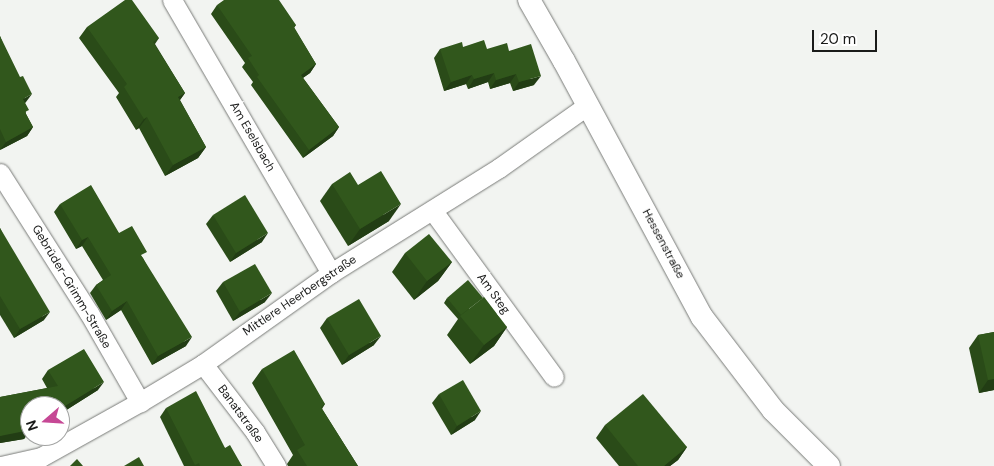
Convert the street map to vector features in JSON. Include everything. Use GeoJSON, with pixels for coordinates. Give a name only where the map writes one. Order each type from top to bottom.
{"type":"FeatureCollection","features":[{"type":"Feature","properties":{"kind":"street","name":"Am Eselsbach"},"geometry":{"type":"LineString","coordinates":[[172,0],[331,273]]}},
{"type":"Feature","properties":{"kind":"street","name":"Hessenstraße"},"geometry":{"type":"LineString","coordinates":[[529,0],[702,317],[772,410],[829,466]]}},
{"type":"Feature","properties":{"kind":"street","name":"Mittlere Heerbergstraße"},"geometry":{"type":"LineString","coordinates":[[2,466],[45,461],[203,364],[331,273],[499,168],[588,105]]}},
{"type":"Feature","properties":{"kind":"street","name":"Gebrüder-Grimm-Straße"},"geometry":{"type":"LineString","coordinates":[[1,177],[89,313],[140,402]]}},
{"type":"Feature","properties":{"kind":"street","name":"Am Steg"},"geometry":{"type":"LineString","coordinates":[[433,211],[554,377]]}},
{"type":"Feature","properties":{"kind":"street","name":"Banatstraße"},"geometry":{"type":"LineString","coordinates":[[203,364],[255,432],[276,466]]}},
{"type":"Feature","properties":{"kind":"building"},"geometry":{"type":"Polygon","coordinates":[[[125,0],[132,0],[159,38],[153,42],[185,93],[178,97],[206,147],[173,165],[147,117],[144,119],[124,87],[127,84],[87,27],[125,0]]]}},
{"type":"Feature","properties":{"kind":"building"},"geometry":{"type":"Polygon","coordinates":[[[224,0],[279,0],[296,25],[294,27],[316,64],[301,75],[339,127],[309,150],[257,77],[259,75],[248,58],[252,56],[217,5],[224,0]]]}},
{"type":"Feature","properties":{"kind":"building"},"geometry":{"type":"Polygon","coordinates":[[[0,36],[20,77],[23,76],[32,94],[23,99],[29,110],[25,112],[33,127],[6,142],[0,129],[0,36]]]}},
{"type":"Feature","properties":{"kind":"building"},"geometry":{"type":"Polygon","coordinates":[[[484,40],[487,49],[507,43],[509,51],[531,44],[541,76],[519,82],[516,74],[496,80],[494,73],[474,79],[472,75],[451,82],[440,49],[462,42],[463,47],[484,40]]]}},
{"type":"Feature","properties":{"kind":"building"},"geometry":{"type":"Polygon","coordinates":[[[381,171],[401,204],[360,229],[332,184],[350,172],[358,185],[381,171]]]}},
{"type":"Feature","properties":{"kind":"building"},"geometry":{"type":"Polygon","coordinates":[[[91,185],[119,233],[132,226],[147,252],[141,255],[192,337],[158,356],[127,301],[112,311],[96,285],[111,275],[88,237],[82,240],[60,204],[91,185]]]}},
{"type":"Feature","properties":{"kind":"building"},"geometry":{"type":"Polygon","coordinates":[[[245,195],[268,233],[236,253],[213,215],[245,195]]]}},
{"type":"Feature","properties":{"kind":"building"},"geometry":{"type":"Polygon","coordinates":[[[0,228],[50,312],[20,329],[0,296],[0,228]]]}},
{"type":"Feature","properties":{"kind":"building"},"geometry":{"type":"Polygon","coordinates":[[[429,234],[452,262],[427,281],[405,253],[429,234]]]}},
{"type":"Feature","properties":{"kind":"building"},"geometry":{"type":"Polygon","coordinates":[[[255,264],[272,293],[240,312],[223,282],[255,264]]]}},
{"type":"Feature","properties":{"kind":"building"},"geometry":{"type":"Polygon","coordinates":[[[468,280],[483,298],[461,315],[447,298],[468,280]]]}},
{"type":"Feature","properties":{"kind":"building"},"geometry":{"type":"Polygon","coordinates":[[[484,297],[507,327],[484,345],[460,316],[484,297]]]}},
{"type":"Feature","properties":{"kind":"building"},"geometry":{"type":"Polygon","coordinates":[[[359,299],[381,336],[349,355],[327,318],[359,299]]]}},
{"type":"Feature","properties":{"kind":"building"},"geometry":{"type":"Polygon","coordinates":[[[994,332],[994,379],[988,380],[978,335],[994,332]]]}},
{"type":"Feature","properties":{"kind":"building"},"geometry":{"type":"Polygon","coordinates":[[[84,349],[104,382],[70,403],[70,396],[20,396],[20,432],[0,436],[0,397],[58,386],[48,370],[84,349]]]}},
{"type":"Feature","properties":{"kind":"building"},"geometry":{"type":"Polygon","coordinates":[[[294,350],[325,404],[321,407],[358,466],[307,466],[297,450],[305,445],[262,369],[294,350]]]}},
{"type":"Feature","properties":{"kind":"building"},"geometry":{"type":"Polygon","coordinates":[[[463,380],[481,411],[457,426],[439,394],[463,380]]]}},
{"type":"Feature","properties":{"kind":"building"},"geometry":{"type":"Polygon","coordinates":[[[196,391],[225,448],[230,445],[242,466],[200,466],[199,463],[195,465],[166,408],[196,391]]]}},
{"type":"Feature","properties":{"kind":"building"},"geometry":{"type":"Polygon","coordinates":[[[643,394],[687,447],[664,466],[638,466],[605,425],[643,394]]]}},
{"type":"Feature","properties":{"kind":"building"},"geometry":{"type":"Polygon","coordinates":[[[139,457],[144,466],[124,466],[139,457]]]}},
{"type":"Feature","properties":{"kind":"building"},"geometry":{"type":"Polygon","coordinates":[[[77,459],[83,466],[70,466],[77,459]]]}}]}
